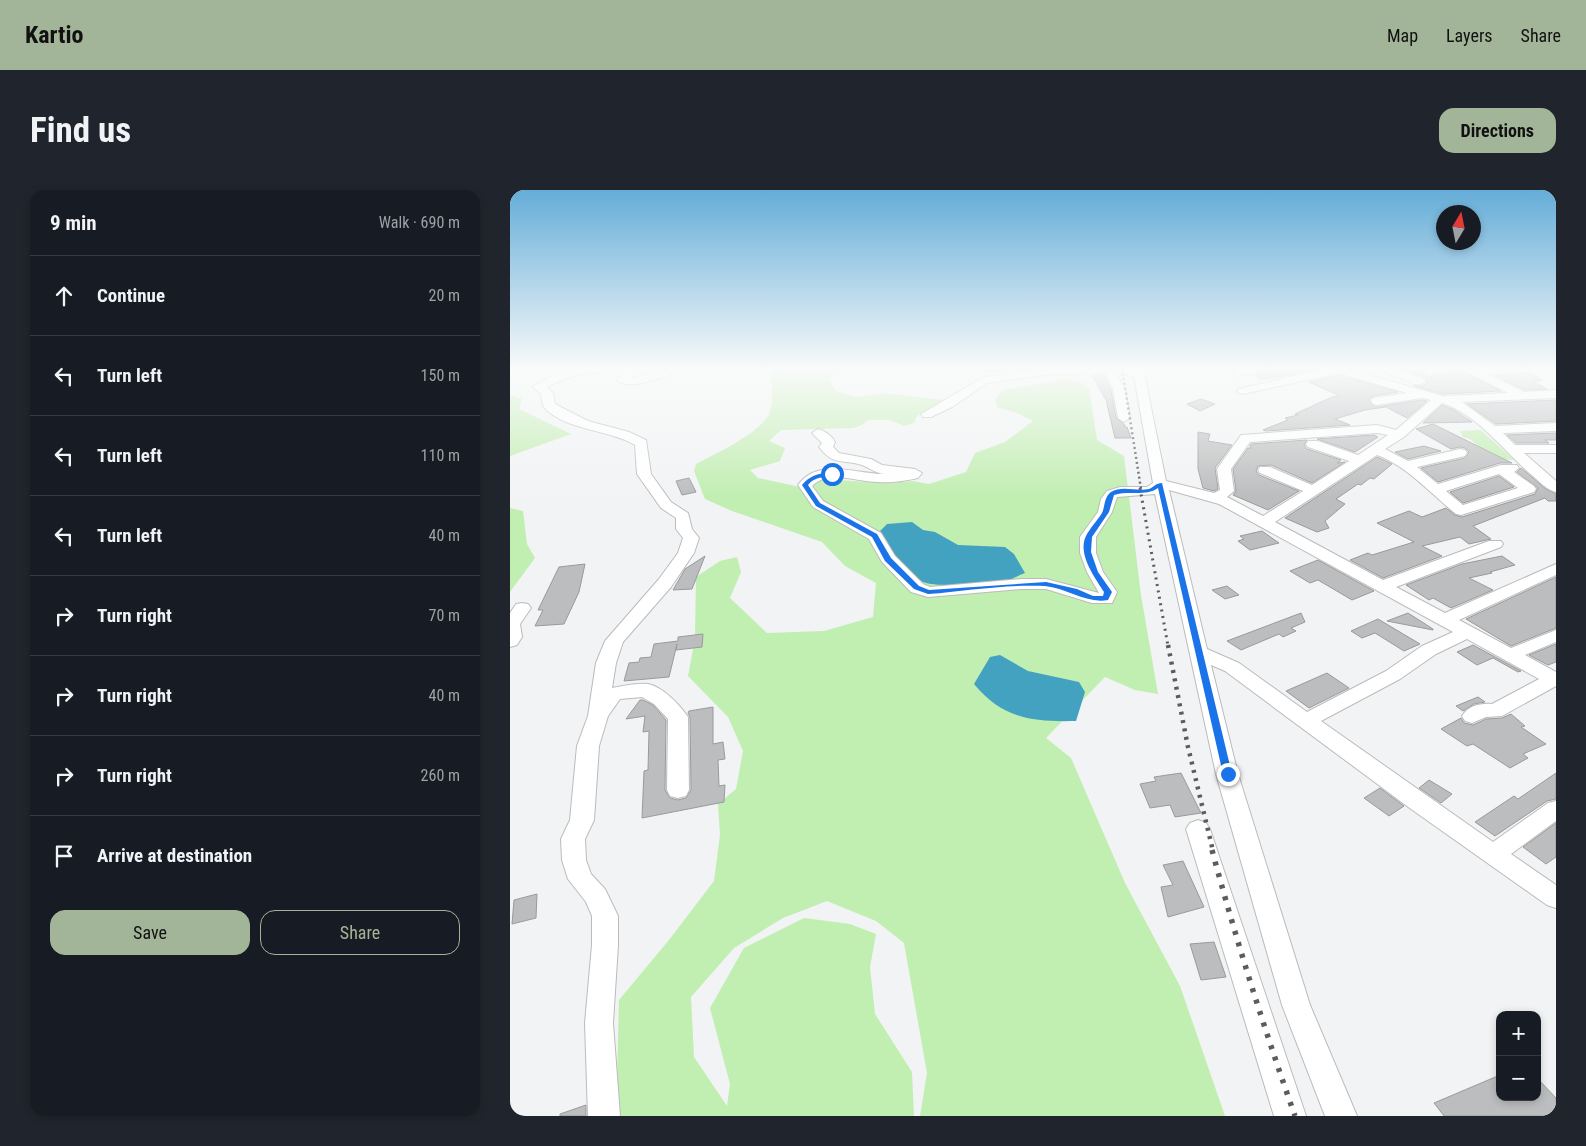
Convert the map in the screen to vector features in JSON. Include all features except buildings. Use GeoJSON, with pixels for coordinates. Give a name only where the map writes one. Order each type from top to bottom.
{"type":"FeatureCollection","features":[{"type":"Feature","properties":{"kind":"street"},"geometry":{"type":"LineString","coordinates":[[558,411],[569,418],[596,428],[622,432],[641,443],[644,474],[666,504],[683,516],[684,529],[691,538],[686,552],[665,583],[614,641],[606,663],[598,716],[588,746],[582,820],[572,839],[574,860],[580,879],[596,896],[605,916],[605,945],[599,1023],[604,1116]]}},
{"type":"Feature","properties":{"kind":"street"},"geometry":{"type":"LineString","coordinates":[[926,414],[932,411]]}},
{"type":"Feature","properties":{"kind":"street"},"geometry":{"type":"LineString","coordinates":[[1123,411],[1124,418]]}},
{"type":"Feature","properties":{"kind":"street"},"geometry":{"type":"LineString","coordinates":[[1146,411],[1160,484],[1228,774],[1296,1005],[1341,1116]]}},
{"type":"Feature","properties":{"kind":"street"},"geometry":{"type":"LineString","coordinates":[[1264,523],[1398,434],[1426,411]]}},
{"type":"Feature","properties":{"kind":"street"},"geometry":{"type":"LineString","coordinates":[[1467,411],[1492,430],[1532,469],[1556,488]]}},
{"type":"Feature","properties":{"kind":"street"},"geometry":{"type":"LineString","coordinates":[[1298,426],[1322,421],[1343,431]]}},
{"type":"Feature","properties":{"kind":"street"},"geometry":{"type":"LineString","coordinates":[[1492,430],[1556,427]]}},
{"type":"Feature","properties":{"kind":"street"},"geometry":{"type":"LineString","coordinates":[[1216,498],[1228,491],[1224,469],[1246,438],[1377,429],[1398,434]]}},
{"type":"Feature","properties":{"kind":"street"},"geometry":{"type":"LineString","coordinates":[[818,433],[828,442],[826,447],[834,456],[866,462],[879,469],[915,473],[913,476],[890,478],[845,474],[820,475],[809,480],[805,485],[818,504],[875,536],[888,559],[916,588],[928,592],[1022,584],[1046,584],[1075,591],[1092,598],[1106,598],[1108,592],[1095,572],[1088,552],[1088,537],[1105,512],[1108,500],[1112,494],[1120,491],[1150,491],[1160,484],[1216,498],[1466,632],[1553,676]]}},
{"type":"Feature","properties":{"kind":"street"},"geometry":{"type":"LineString","coordinates":[[1313,444],[1358,459]]}},
{"type":"Feature","properties":{"kind":"street"},"geometry":{"type":"LineString","coordinates":[[1374,449],[1386,453],[1406,466],[1461,511],[1530,489],[1501,469]]}},
{"type":"Feature","properties":{"kind":"street"},"geometry":{"type":"LineString","coordinates":[[1514,450],[1556,449]]}},
{"type":"Feature","properties":{"kind":"street"},"geometry":{"type":"LineString","coordinates":[[1406,466],[1460,453]]}},
{"type":"Feature","properties":{"kind":"street"},"geometry":{"type":"LineString","coordinates":[[1421,478],[1450,467]]}},
{"type":"Feature","properties":{"kind":"street"},"geometry":{"type":"LineString","coordinates":[[1434,490],[1501,469],[1556,471]]}},
{"type":"Feature","properties":{"kind":"street"},"geometry":{"type":"LineString","coordinates":[[1265,470],[1313,490]]}},
{"type":"Feature","properties":{"kind":"street"},"geometry":{"type":"LineString","coordinates":[[1382,586],[1494,544]]}},
{"type":"Feature","properties":{"kind":"street"},"geometry":{"type":"LineString","coordinates":[[1433,549],[1450,559]]}},
{"type":"Feature","properties":{"kind":"street"},"geometry":{"type":"LineString","coordinates":[[1445,620],[1556,569]]}},
{"type":"Feature","properties":{"kind":"street"},"geometry":{"type":"LineString","coordinates":[[510,641],[513,637],[512,624],[522,608]]}},
{"type":"Feature","properties":{"kind":"street"},"geometry":{"type":"LineString","coordinates":[[1305,721],[1393,675],[1430,650],[1466,632]]}},
{"type":"Feature","properties":{"kind":"street"},"geometry":{"type":"LineString","coordinates":[[1510,655],[1556,635]]}},
{"type":"Feature","properties":{"kind":"street"},"geometry":{"type":"LineString","coordinates":[[1201,653],[1232,667],[1305,721],[1556,898]]}},
{"type":"Feature","properties":{"kind":"street"},"geometry":{"type":"LineString","coordinates":[[1472,716],[1483,710],[1495,711],[1553,676]]}},
{"type":"Feature","properties":{"kind":"street"},"geometry":{"type":"LineString","coordinates":[[598,716],[614,694],[646,690],[661,700],[678,717],[678,790]]}},
{"type":"Feature","properties":{"kind":"street"},"geometry":{"type":"LineString","coordinates":[[1493,854],[1556,809]]}},
{"type":"Feature","properties":{"kind":"street"},"geometry":{"type":"LineString","coordinates":[[1198,829],[1290,1116]]}},
{"type":"Feature","properties":{"kind":"green space"},"geometry":{"type":"Polygon","coordinates":[[[510,411],[524,411],[571,434],[510,456],[510,411]]]}},
{"type":"Feature","properties":{"kind":"green space"},"geometry":{"type":"Polygon","coordinates":[[[927,411],[917,416],[914,423],[904,426],[890,420],[868,420],[862,425],[853,428],[781,430],[769,441],[785,448],[780,461],[750,470],[758,478],[800,487],[823,479],[884,483],[913,481],[929,484],[966,472],[975,453],[1005,442],[1033,421],[1011,411],[1092,411],[1097,440],[1124,456],[1141,595],[1158,694],[1135,690],[1105,677],[1046,738],[1071,758],[1125,883],[1180,986],[1225,1116],[920,1116],[927,1073],[904,943],[876,921],[827,901],[783,918],[734,948],[691,997],[694,1057],[727,1106],[730,1084],[710,1008],[744,948],[804,918],[850,924],[876,934],[870,967],[875,1014],[912,1072],[914,1116],[616,1116],[619,1000],[669,940],[714,881],[720,835],[718,804],[736,789],[743,751],[728,717],[688,676],[695,639],[696,577],[720,561],[737,557],[741,572],[730,598],[767,633],[824,631],[873,617],[876,583],[845,566],[822,542],[732,511],[705,499],[694,471],[696,464],[755,430],[770,412],[927,411]]]}},
{"type":"Feature","properties":{"kind":"green space"},"geometry":{"type":"Polygon","coordinates":[[[1481,430],[1514,460],[1492,458],[1470,439],[1463,437],[1460,431],[1481,430]]]}},
{"type":"Feature","properties":{"kind":"green space"},"geometry":{"type":"Polygon","coordinates":[[[510,508],[523,511],[527,544],[535,558],[510,592],[510,508]]]}},
{"type":"Feature","properties":{"kind":"water"},"geometry":{"type":"Polygon","coordinates":[[[912,522],[923,530],[935,532],[958,545],[1005,547],[1014,554],[1025,573],[1007,581],[990,584],[933,584],[919,580],[905,569],[878,533],[887,524],[912,522]]]}},
{"type":"Feature","properties":{"kind":"water"},"geometry":{"type":"Polygon","coordinates":[[[1000,655],[1028,671],[1079,682],[1085,692],[1076,721],[1046,721],[1020,716],[996,705],[985,696],[974,684],[990,657],[1000,655]]]}},
{"type":"Feature","properties":{"kind":"railway"},"geometry":{"type":"LineString","coordinates":[[1129,411],[1141,489]]}},
{"type":"Feature","properties":{"kind":"railway"},"geometry":{"type":"LineString","coordinates":[[1140,488],[1168,646]]}},
{"type":"Feature","properties":{"kind":"railway"},"geometry":{"type":"LineString","coordinates":[[1168,645],[1188,747],[1213,851]]}},
{"type":"Feature","properties":{"kind":"railway"},"geometry":{"type":"LineString","coordinates":[[1212,850],[1251,984],[1295,1116]]}},
{"type":"Feature","properties":{"kind":"route"},"geometry":{"type":"LineString","coordinates":[[832,474],[820,475],[809,480],[805,485],[810,489],[818,504],[875,536],[888,559],[916,588],[928,592],[948,589],[1046,584],[1075,591],[1092,598],[1106,598],[1108,592],[1095,572],[1088,552],[1088,537],[1105,512],[1108,500],[1112,494],[1120,491],[1150,491],[1160,484],[1228,774]]}}]}
